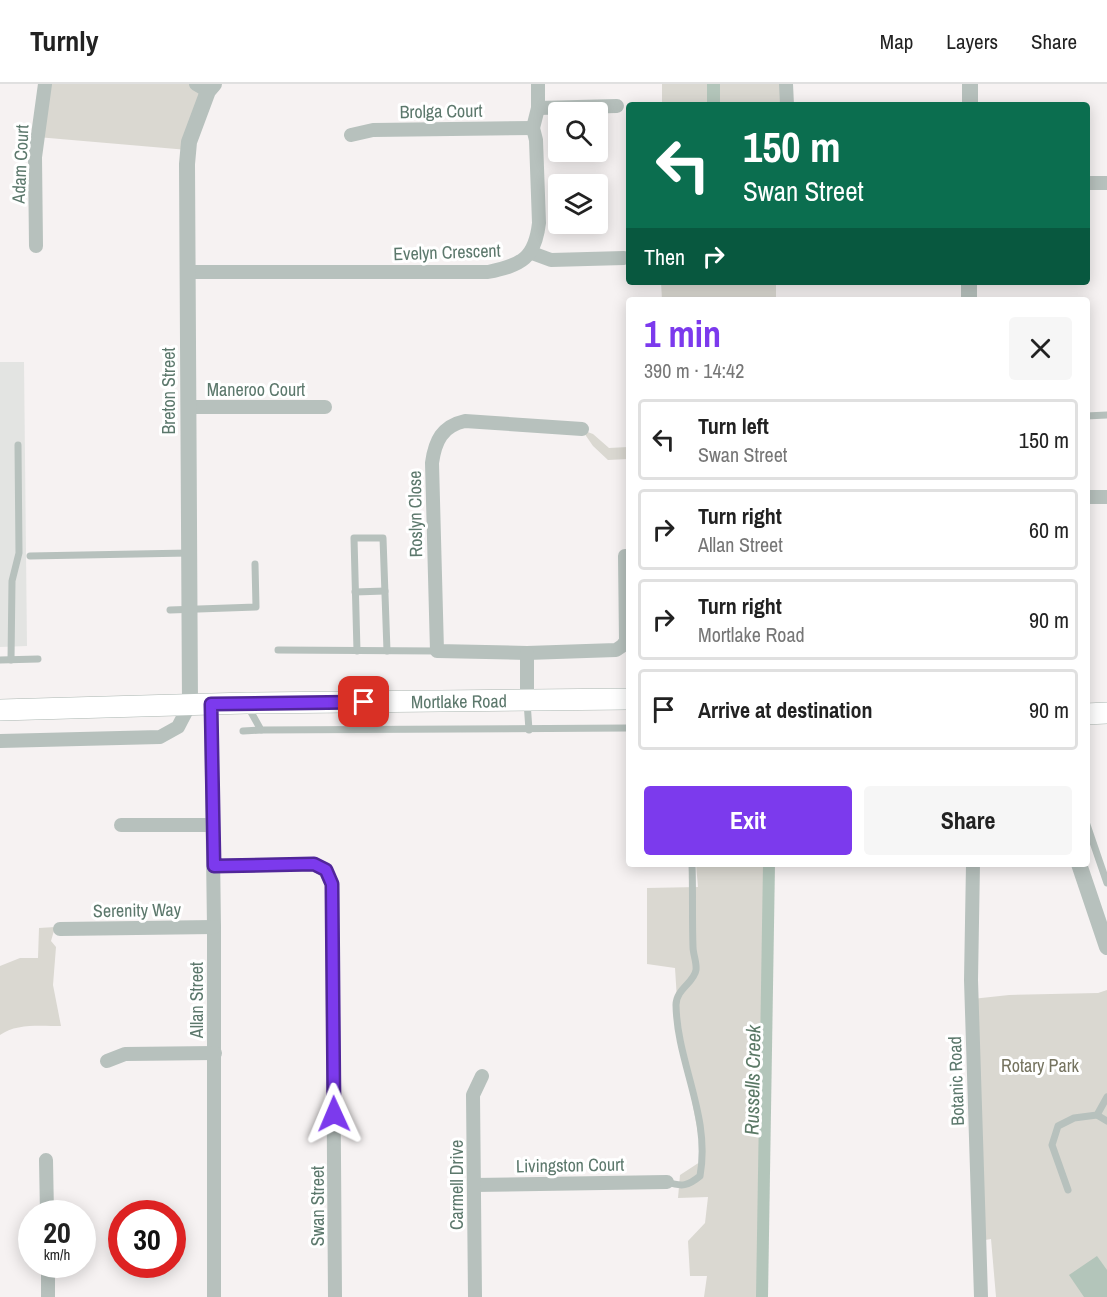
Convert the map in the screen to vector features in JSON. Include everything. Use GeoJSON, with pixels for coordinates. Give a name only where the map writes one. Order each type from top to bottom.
{"type":"FeatureCollection","features":[{"type":"Feature","properties":{"kind":"main road","name":"Mortlake Road"},"geometry":{"type":"LineString","coordinates":[[0,710],[247,703],[626,699]]}},
{"type":"Feature","properties":{"kind":"street","name":"Adam Court"},"geometry":{"type":"LineString","coordinates":[[36,246],[35,157],[45,84]]}},
{"type":"Feature","properties":{"kind":"street"},"geometry":{"type":"LineString","coordinates":[[538,84],[538,108],[533,128],[536,140],[539,223],[532,253],[551,260],[624,258]]}},
{"type":"Feature","properties":{"kind":"street"},"geometry":{"type":"LineString","coordinates":[[786,84],[787,102]]}},
{"type":"Feature","properties":{"kind":"street"},"geometry":{"type":"LineString","coordinates":[[970,84],[970,102]]}},
{"type":"Feature","properties":{"kind":"street","name":"Breton Street"},"geometry":{"type":"LineString","coordinates":[[190,704],[189,142],[206,86]]}},
{"type":"Feature","properties":{"kind":"street"},"geometry":{"type":"LineString","coordinates":[[538,108],[617,106]]}},
{"type":"Feature","properties":{"kind":"street","name":"Brolga Court"},"geometry":{"type":"LineString","coordinates":[[351,135],[373,130],[533,128]]}},
{"type":"Feature","properties":{"kind":"street"},"geometry":{"type":"LineString","coordinates":[[1090,183],[1107,183]]}},
{"type":"Feature","properties":{"kind":"street","name":"Evelyn Crescent"},"geometry":{"type":"LineString","coordinates":[[188,272],[488,272],[509,268],[532,253]]}},
{"type":"Feature","properties":{"kind":"street","name":"Maneroo Court"},"geometry":{"type":"LineString","coordinates":[[188,407],[324,407]]}},
{"type":"Feature","properties":{"kind":"street","name":"Roslyn Close"},"geometry":{"type":"LineString","coordinates":[[437,651],[432,463],[438,441],[453,424],[465,422],[582,429]]}},
{"type":"Feature","properties":{"kind":"street"},"geometry":{"type":"LineString","coordinates":[[1090,497],[1107,497]]}},
{"type":"Feature","properties":{"kind":"street"},"geometry":{"type":"LineString","coordinates":[[437,651],[527,653],[616,650],[622,646],[626,634],[622,556]]}},
{"type":"Feature","properties":{"kind":"street"},"geometry":{"type":"LineString","coordinates":[[527,653],[527,700]]}},
{"type":"Feature","properties":{"kind":"street"},"geometry":{"type":"LineString","coordinates":[[0,741],[160,737],[178,727],[190,704]]}},
{"type":"Feature","properties":{"kind":"street","name":"Allan Street"},"geometry":{"type":"LineString","coordinates":[[211,704],[215,1053],[214,1297]]}},
{"type":"Feature","properties":{"kind":"street"},"geometry":{"type":"LineString","coordinates":[[121,825],[213,825]]}},
{"type":"Feature","properties":{"kind":"street","name":"Swan Street"},"geometry":{"type":"LineString","coordinates":[[214,866],[314,864],[326,870],[332,884],[335,1297]]}},
{"type":"Feature","properties":{"kind":"street","name":"Botanic Road"},"geometry":{"type":"LineString","coordinates":[[973,867],[972,990],[981,1297]]}},
{"type":"Feature","properties":{"kind":"street"},"geometry":{"type":"LineString","coordinates":[[1080,867],[1107,947]]}},
{"type":"Feature","properties":{"kind":"street","name":"Serenity Way"},"geometry":{"type":"LineString","coordinates":[[58,927],[214,927]]}},
{"type":"Feature","properties":{"kind":"street"},"geometry":{"type":"LineString","coordinates":[[107,1061],[125,1054],[215,1053]]}},
{"type":"Feature","properties":{"kind":"street","name":"Carmell Drive"},"geometry":{"type":"LineString","coordinates":[[475,1297],[473,1095],[482,1076]]}},
{"type":"Feature","properties":{"kind":"street"},"geometry":{"type":"LineString","coordinates":[[46,1160],[47,1200]]}},
{"type":"Feature","properties":{"kind":"street","name":"Livingston Court"},"geometry":{"type":"LineString","coordinates":[[474,1185],[667,1182]]}},
{"type":"Feature","properties":{"kind":"street"},"geometry":{"type":"LineString","coordinates":[[48,1278],[48,1297]]}},
{"type":"Feature","properties":{"kind":"lane"},"geometry":{"type":"LineString","coordinates":[[1090,416],[1107,415]]}},
{"type":"Feature","properties":{"kind":"lane"},"geometry":{"type":"LineString","coordinates":[[11,660],[12,581],[19,553],[18,445]]}},
{"type":"Feature","properties":{"kind":"lane"},"geometry":{"type":"LineString","coordinates":[[357,651],[354,538],[383,537],[387,651]]}},
{"type":"Feature","properties":{"kind":"lane"},"geometry":{"type":"LineString","coordinates":[[30,556],[189,553]]}},
{"type":"Feature","properties":{"kind":"lane"},"geometry":{"type":"LineString","coordinates":[[170,610],[255,607],[255,564]]}},
{"type":"Feature","properties":{"kind":"lane"},"geometry":{"type":"LineString","coordinates":[[355,592],[385,591]]}},
{"type":"Feature","properties":{"kind":"lane"},"geometry":{"type":"LineString","coordinates":[[278,650],[437,651]]}},
{"type":"Feature","properties":{"kind":"lane"},"geometry":{"type":"LineString","coordinates":[[0,660],[38,659]]}},
{"type":"Feature","properties":{"kind":"lane","name":"Mortlake Road"},"geometry":{"type":"LineString","coordinates":[[527,700],[529,730]]}},
{"type":"Feature","properties":{"kind":"lane"},"geometry":{"type":"LineString","coordinates":[[247,703],[261,730]]}},
{"type":"Feature","properties":{"kind":"lane","name":"Mortlake Road"},"geometry":{"type":"LineString","coordinates":[[243,731],[626,728]]}},
{"type":"Feature","properties":{"kind":"lane"},"geometry":{"type":"LineString","coordinates":[[1090,834],[1107,883]]}},
{"type":"Feature","properties":{"kind":"lane"},"geometry":{"type":"LineString","coordinates":[[667,1182],[680,1187],[690,1185],[700,1176],[703,1160],[701,1128],[679,1031],[676,1002],[681,990],[696,969],[693,948],[692,867]]}},
{"type":"Feature","properties":{"kind":"lane"},"geometry":{"type":"LineString","coordinates":[[1097,1115],[1107,1097]]}},
{"type":"Feature","properties":{"kind":"lane"},"geometry":{"type":"LineString","coordinates":[[1068,1190],[1052,1145],[1058,1126],[1074,1118],[1097,1115],[1107,1121]]}},
{"type":"Feature","properties":{"kind":"shaded area"},"geometry":{"type":"Polygon","coordinates":[[[707,84],[720,84],[720,102],[707,102],[707,84]]]}},
{"type":"Feature","properties":{"kind":"shaded area"},"geometry":{"type":"Polygon","coordinates":[[[0,362],[24,362],[27,646],[0,647],[0,362]]]}},
{"type":"Feature","properties":{"kind":"shaded area"},"geometry":{"type":"Polygon","coordinates":[[[763,867],[775,867],[768,1297],[756,1297],[763,867]]]}},
{"type":"Feature","properties":{"kind":"shaded area"},"geometry":{"type":"Polygon","coordinates":[[[1097,1256],[1107,1270],[1107,1297],[1084,1297],[1069,1275],[1097,1256]]]}},
{"type":"Feature","properties":{"kind":"green space"},"geometry":{"type":"Polygon","coordinates":[[[45,84],[196,84],[208,91],[188,150],[37,137],[45,84]]]}},
{"type":"Feature","properties":{"kind":"green space"},"geometry":{"type":"Polygon","coordinates":[[[662,84],[780,84],[780,102],[662,102],[662,84]]]}},
{"type":"Feature","properties":{"kind":"green space"},"geometry":{"type":"Polygon","coordinates":[[[661,285],[776,285],[776,297],[662,297],[661,285]]]}},
{"type":"Feature","properties":{"kind":"green space"},"geometry":{"type":"Polygon","coordinates":[[[582,430],[593,434],[609,448],[626,447],[626,459],[608,460],[593,446],[582,430]]]}},
{"type":"Feature","properties":{"kind":"green space"},"geometry":{"type":"Polygon","coordinates":[[[696,867],[771,867],[764,1297],[704,1297],[707,1276],[690,1276],[688,1241],[705,1223],[708,1197],[678,1198],[680,1175],[703,1160],[679,1031],[675,968],[647,964],[647,888],[698,887],[696,867]]]}},
{"type":"Feature","properties":{"kind":"green space"},"geometry":{"type":"Polygon","coordinates":[[[55,927],[51,941],[56,947],[53,985],[61,1026],[21,1027],[0,1035],[0,966],[20,958],[38,958],[39,928],[55,927]]]}},
{"type":"Feature","properties":{"kind":"green space","name":"Rotary Park"},"geometry":{"type":"Polygon","coordinates":[[[1107,990],[1107,1297],[996,1297],[991,1239],[979,1241],[972,999],[1009,995],[1098,993],[1107,990]]]}},
{"type":"Feature","properties":{"kind":"route"},"geometry":{"type":"LineString","coordinates":[[334,1114],[332,884],[326,870],[314,864],[214,866],[211,704],[364,702]]}},
{"type":"Feature","properties":{"kind":"water label","name":"Russells Creek"},"geometry":{"type":"Point","coordinates":[752,1080]}}]}
